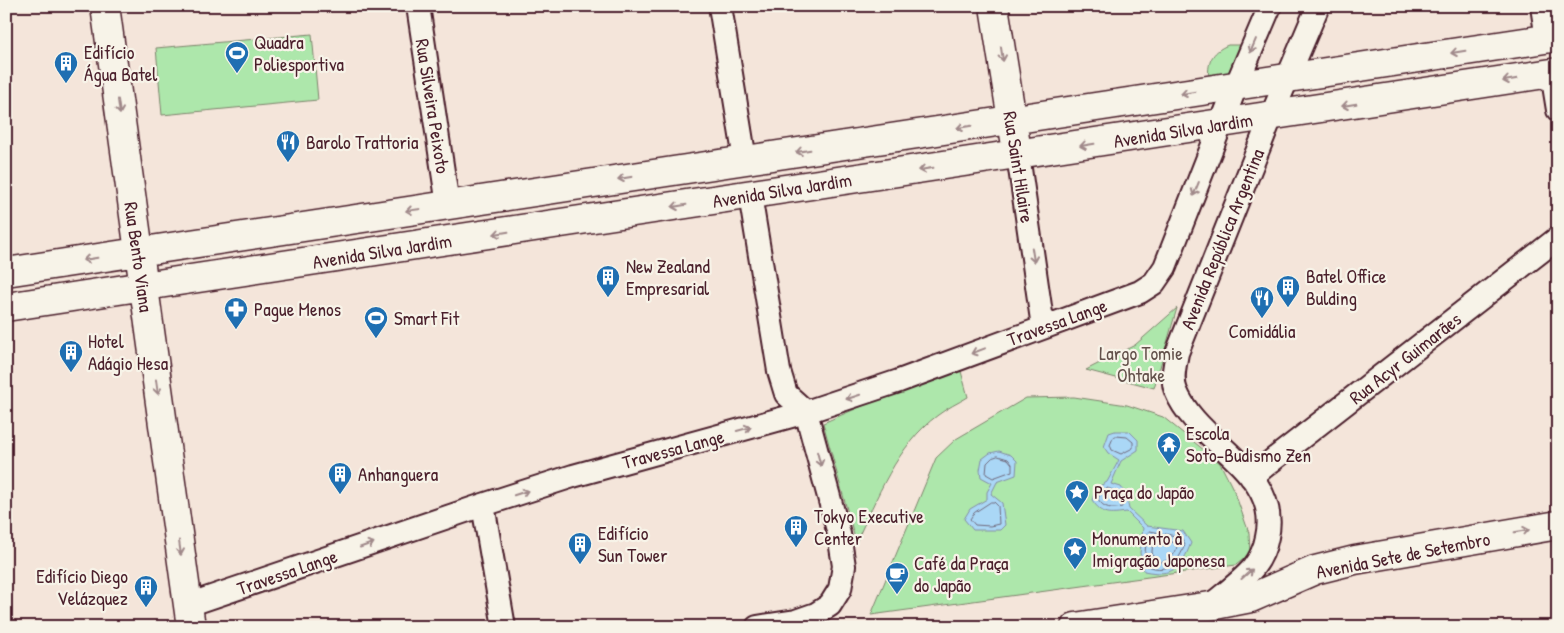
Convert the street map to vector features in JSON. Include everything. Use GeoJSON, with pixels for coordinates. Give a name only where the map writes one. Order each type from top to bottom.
{"type":"FeatureCollection","features":[{"type":"Feature","properties":{"kind":"main road","name":"Rua Bento Viana"},"geometry":{"type":"LineString","coordinates":[[105,6],[189,616]]}},
{"type":"Feature","properties":{"kind":"main road","name":"Rua Saint Hilaire"},"geometry":{"type":"LineString","coordinates":[[994,6],[1018,155]]}},
{"type":"Feature","properties":{"kind":"main road","name":"Avenida Silva Jardim"},"geometry":{"type":"LineString","coordinates":[[6,272],[1552,38]]}},
{"type":"Feature","properties":{"kind":"main road"},"geometry":{"type":"LineString","coordinates":[[1342,70],[1390,98]]}},
{"type":"Feature","properties":{"kind":"main road","name":"Avenida Silva Jardim"},"geometry":{"type":"LineString","coordinates":[[6,307],[1555,73]]}},
{"type":"Feature","properties":{"kind":"main road"},"geometry":{"type":"LineString","coordinates":[[499,197],[547,226]]}},
{"type":"Feature","properties":{"kind":"main road"},"geometry":{"type":"LineString","coordinates":[[312,261],[378,215]]}},
{"type":"Feature","properties":{"kind":"main road","name":"Avenida Sete de Setembro"},"geometry":{"type":"LineString","coordinates":[[1087,626],[1251,598],[1315,570],[1355,560],[1558,525]]}},
{"type":"Feature","properties":{"kind":"street","name":"Rua Silveira Peixoto"},"geometry":{"type":"LineString","coordinates":[[418,6],[448,205]]}},
{"type":"Feature","properties":{"kind":"street"},"geometry":{"type":"LineString","coordinates":[[720,6],[745,160]]}},
{"type":"Feature","properties":{"kind":"street"},"geometry":{"type":"LineString","coordinates":[[1222,124],[1270,6]]}},
{"type":"Feature","properties":{"kind":"street","name":"Avenida República Argentina"},"geometry":{"type":"LineString","coordinates":[[1210,606],[1253,568],[1265,548],[1269,528],[1268,514],[1262,494],[1251,477],[1232,456],[1198,425],[1175,389],[1174,372],[1177,353],[1271,117],[1318,6]]}},
{"type":"Feature","properties":{"kind":"street"},"geometry":{"type":"LineString","coordinates":[[1542,6],[1552,38]]}},
{"type":"Feature","properties":{"kind":"street"},"geometry":{"type":"LineString","coordinates":[[1555,73],[1558,110]]}},
{"type":"Feature","properties":{"kind":"street","name":"Travessa Lange"},"geometry":{"type":"LineString","coordinates":[[189,616],[483,505],[573,476],[806,412],[899,381],[1140,292],[1154,283],[1165,267],[1222,124]]}},
{"type":"Feature","properties":{"kind":"street","name":"Rua Saint Hilaire"},"geometry":{"type":"LineString","coordinates":[[1018,155],[1042,327]]}},
{"type":"Feature","properties":{"kind":"street"},"geometry":{"type":"LineString","coordinates":[[750,195],[779,371],[786,394],[806,412],[839,534],[844,566],[840,589],[830,605],[816,614],[796,621],[757,627]]}},
{"type":"Feature","properties":{"kind":"street","name":"Rua Acyr Guimarães"},"geometry":{"type":"LineString","coordinates":[[1251,477],[1558,238]]}},
{"type":"Feature","properties":{"kind":"street"},"geometry":{"type":"LineString","coordinates":[[483,505],[504,627]]}},
{"type":"Feature","properties":{"kind":"green space","name":"Quadra Poliesportiva"},"geometry":{"type":"Polygon","coordinates":[[[312,34],[318,100],[162,115],[156,48],[312,34]]]}},
{"type":"Feature","properties":{"kind":"green space"},"geometry":{"type":"Polygon","coordinates":[[[1228,45],[1241,45],[1228,76],[1209,80],[1211,59],[1218,51],[1228,45]]]}},
{"type":"Feature","properties":{"kind":"green space","name":"Largo Tomie Ohtake"},"geometry":{"type":"Polygon","coordinates":[[[1177,308],[1154,388],[1086,370],[1135,345],[1177,308]]]}},
{"type":"Feature","properties":{"kind":"green space"},"geometry":{"type":"Polygon","coordinates":[[[959,364],[968,397],[938,415],[911,441],[880,490],[856,542],[823,423],[959,364]]]}},
{"type":"Feature","properties":{"kind":"green space","name":"Praça do Japão"},"geometry":{"type":"Polygon","coordinates":[[[1074,397],[1127,405],[1163,417],[1220,463],[1235,493],[1249,533],[1250,554],[1236,565],[871,615],[936,458],[956,439],[1026,398],[1074,397]]]}},
{"type":"Feature","properties":{"kind":"water"},"geometry":{"type":"Polygon","coordinates":[[[1129,431],[1138,440],[1138,450],[1121,461],[1111,484],[1121,487],[1126,495],[1129,509],[1147,526],[1183,531],[1191,543],[1184,559],[1175,569],[1169,572],[1154,573],[1144,571],[1140,553],[1143,528],[1127,512],[1107,513],[1100,509],[1092,500],[1096,488],[1107,482],[1119,460],[1108,453],[1104,447],[1109,433],[1129,431]]]}},
{"type":"Feature","properties":{"kind":"water"},"geometry":{"type":"Polygon","coordinates":[[[999,451],[1011,455],[1017,461],[1016,475],[997,482],[991,494],[1002,503],[1005,525],[1000,530],[973,530],[964,519],[970,509],[987,499],[987,492],[992,483],[981,477],[982,459],[990,453],[999,451]]]}},
{"type":"Feature","properties":{"kind":"place","name":"Quadra Poliesportiva"},"geometry":{"type":"Point","coordinates":[237,74]}},
{"type":"Feature","properties":{"kind":"place","name":"Edifício Água Batel"},"geometry":{"type":"Point","coordinates":[66,84]}},
{"type":"Feature","properties":{"kind":"place","name":"Barolo Trattoria"},"geometry":{"type":"Point","coordinates":[288,163]}},
{"type":"Feature","properties":{"kind":"place","name":"New Zealand Empresarial"},"geometry":{"type":"Point","coordinates":[608,298]}},
{"type":"Feature","properties":{"kind":"place","name":"Batel Office Bulding"},"geometry":{"type":"Point","coordinates":[1288,308]}},
{"type":"Feature","properties":{"kind":"place","name":"Comidália"},"geometry":{"type":"Point","coordinates":[1262,319]}},
{"type":"Feature","properties":{"kind":"place","name":"Pague Menos"},"geometry":{"type":"Point","coordinates":[236,330]}},
{"type":"Feature","properties":{"kind":"place","name":"Smart Fit"},"geometry":{"type":"Point","coordinates":[376,339]}},
{"type":"Feature","properties":{"kind":"place","name":"Hotel Adágio Hesa"},"geometry":{"type":"Point","coordinates":[71,373]}},
{"type":"Feature","properties":{"kind":"place","name":"Escola Soto-Budismo Zen"},"geometry":{"type":"Point","coordinates":[1169,465]}},
{"type":"Feature","properties":{"kind":"place","name":"Anhanguera"},"geometry":{"type":"Point","coordinates":[340,495]}},
{"type":"Feature","properties":{"kind":"place","name":"Praça do Japão"},"geometry":{"type":"Point","coordinates":[1077,513]}},
{"type":"Feature","properties":{"kind":"place","name":"Tokyo Executive Center"},"geometry":{"type":"Point","coordinates":[796,548]}},
{"type":"Feature","properties":{"kind":"place","name":"Edifício Sun Tower"},"geometry":{"type":"Point","coordinates":[580,565]}},
{"type":"Feature","properties":{"kind":"place","name":"Monumento à Imigração Japonesa"},"geometry":{"type":"Point","coordinates":[1075,570]}},
{"type":"Feature","properties":{"kind":"place","name":"Café da Praça do Japão"},"geometry":{"type":"Point","coordinates":[897,595]}},
{"type":"Feature","properties":{"kind":"place","name":"Edifício Diego Velázquez"},"geometry":{"type":"Point","coordinates":[146,608]}}]}
